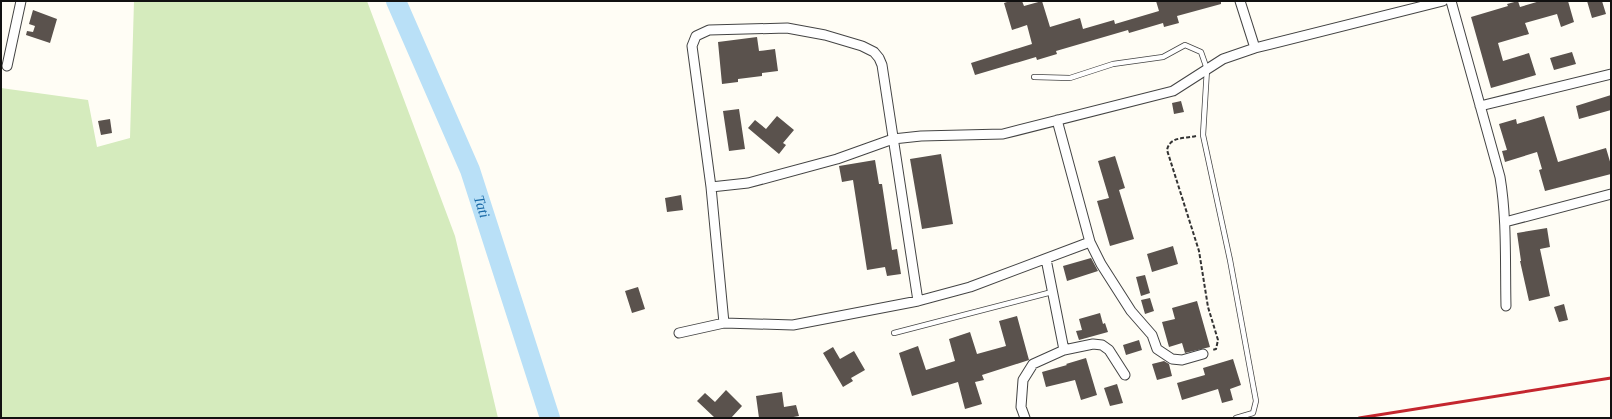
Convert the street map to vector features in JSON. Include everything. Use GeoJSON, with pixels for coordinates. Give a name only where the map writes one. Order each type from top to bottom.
{"type":"FeatureCollection","features":[{"type":"Feature","properties":{"kind":"street"},"geometry":{"type":"LineString","coordinates":[[7,66],[20,1]]}},
{"type":"Feature","properties":{"kind":"street"},"geometry":{"type":"LineString","coordinates":[[1240,1],[1255,48]]}},
{"type":"Feature","properties":{"kind":"street"},"geometry":{"type":"LineString","coordinates":[[710,187],[748,183],[837,159],[893,140],[921,136],[1003,134],[1173,91],[1223,59],[1255,48],[1443,1]]}},
{"type":"Feature","properties":{"kind":"street"},"geometry":{"type":"LineString","coordinates":[[1451,1],[1500,177],[1504,197],[1506,306]]}},
{"type":"Feature","properties":{"kind":"street"},"geometry":{"type":"LineString","coordinates":[[724,323],[710,187],[692,46],[696,36],[709,30],[787,28],[825,35],[862,46],[874,52],[879,58],[882,65],[918,302]]}},
{"type":"Feature","properties":{"kind":"street"},"geometry":{"type":"LineString","coordinates":[[1480,106],[1611,74]]}},
{"type":"Feature","properties":{"kind":"street"},"geometry":{"type":"LineString","coordinates":[[1057,120],[1090,242],[1101,264],[1131,311],[1152,335],[1157,349],[1172,359],[1182,360],[1203,354]]}},
{"type":"Feature","properties":{"kind":"street"},"geometry":{"type":"LineString","coordinates":[[1505,222],[1611,194]]}},
{"type":"Feature","properties":{"kind":"street"},"geometry":{"type":"LineString","coordinates":[[679,332],[724,323],[793,325],[918,302],[970,287],[1090,242]]}},
{"type":"Feature","properties":{"kind":"street"},"geometry":{"type":"LineString","coordinates":[[1046,259],[1064,350]]}},
{"type":"Feature","properties":{"kind":"street"},"geometry":{"type":"LineString","coordinates":[[1025,418],[1021,407],[1023,380],[1033,364],[1064,350],[1093,344],[1102,345],[1109,350],[1125,375]]}},
{"type":"Feature","properties":{"kind":"lane"},"geometry":{"type":"LineString","coordinates":[[1034,77],[1070,78],[1113,64],[1162,57],[1185,45],[1201,52],[1206,69],[1203,135],[1230,260],[1256,401],[1253,413],[1236,418]]}},
{"type":"Feature","properties":{"kind":"lane"},"geometry":{"type":"LineString","coordinates":[[894,333],[1052,292]]}},
{"type":"Feature","properties":{"kind":"path"},"geometry":{"type":"LineString","coordinates":[[1203,135],[1172,141],[1169,144],[1168,150],[1199,251],[1208,307],[1218,340],[1216,349],[1203,354]]}},
{"type":"Feature","properties":{"kind":"green space"},"geometry":{"type":"Polygon","coordinates":[[[134,1],[367,1],[455,236],[498,418],[1,418],[1,88],[88,100],[97,147],[130,138],[134,1]]]}},
{"type":"Feature","properties":{"kind":"building"},"geometry":{"type":"Polygon","coordinates":[[[1010,1],[1022,1],[1024,6],[1042,1],[1050,27],[1080,18],[1083,29],[1114,20],[1115,24],[1159,11],[1156,1],[1221,1],[1221,4],[1177,16],[1179,23],[1164,27],[1163,23],[1129,33],[1128,30],[1056,51],[1057,54],[1037,60],[1036,57],[975,75],[971,63],[1032,44],[1027,25],[1012,30],[1004,3],[1010,1]]]}},
{"type":"Feature","properties":{"kind":"building"},"geometry":{"type":"Polygon","coordinates":[[[1518,1],[1520,7],[1540,1],[1568,1],[1574,22],[1561,27],[1557,14],[1525,23],[1529,34],[1498,43],[1503,61],[1529,53],[1536,75],[1491,88],[1471,17],[1508,6],[1507,4],[1518,1]]]}},
{"type":"Feature","properties":{"kind":"building"},"geometry":{"type":"Polygon","coordinates":[[[1587,1],[1602,1],[1606,14],[1592,18],[1587,1]]]}},
{"type":"Feature","properties":{"kind":"building"},"geometry":{"type":"Polygon","coordinates":[[[33,10],[57,19],[50,43],[26,35],[27,31],[33,32],[35,26],[29,24],[33,10]]]}},
{"type":"Feature","properties":{"kind":"building"},"geometry":{"type":"Polygon","coordinates":[[[757,37],[759,51],[775,49],[778,71],[762,73],[762,76],[738,79],[738,82],[722,84],[718,42],[757,37]]]}},
{"type":"Feature","properties":{"kind":"building"},"geometry":{"type":"Polygon","coordinates":[[[1572,52],[1576,64],[1554,70],[1550,58],[1572,52]]]}},
{"type":"Feature","properties":{"kind":"building"},"geometry":{"type":"Polygon","coordinates":[[[1611,95],[1611,110],[1579,119],[1576,106],[1611,95]]]}},
{"type":"Feature","properties":{"kind":"building"},"geometry":{"type":"Polygon","coordinates":[[[1181,101],[1184,112],[1174,114],[1172,103],[1181,101]]]}},
{"type":"Feature","properties":{"kind":"building"},"geometry":{"type":"Polygon","coordinates":[[[739,109],[745,149],[729,151],[723,111],[739,109]]]}},
{"type":"Feature","properties":{"kind":"building"},"geometry":{"type":"Polygon","coordinates":[[[777,116],[794,130],[783,143],[786,145],[779,154],[748,128],[755,120],[766,129],[777,116]]]}},
{"type":"Feature","properties":{"kind":"building"},"geometry":{"type":"Polygon","coordinates":[[[1544,116],[1558,162],[1606,148],[1611,165],[1611,174],[1545,191],[1539,170],[1542,169],[1537,152],[1505,162],[1502,151],[1507,150],[1499,124],[1516,119],[1517,124],[1544,116]]]}},
{"type":"Feature","properties":{"kind":"building"},"geometry":{"type":"Polygon","coordinates":[[[110,119],[112,133],[101,135],[98,121],[110,119]]]}},
{"type":"Feature","properties":{"kind":"building"},"geometry":{"type":"Polygon","coordinates":[[[941,154],[953,224],[922,229],[910,159],[941,154]]]}},
{"type":"Feature","properties":{"kind":"building"},"geometry":{"type":"Polygon","coordinates":[[[1115,156],[1125,188],[1119,190],[1134,239],[1110,246],[1097,201],[1109,198],[1098,161],[1115,156]]]}},
{"type":"Feature","properties":{"kind":"building"},"geometry":{"type":"Polygon","coordinates":[[[875,160],[879,184],[882,184],[892,250],[897,249],[901,274],[887,276],[885,267],[867,270],[853,180],[842,182],[839,166],[875,160]]]}},
{"type":"Feature","properties":{"kind":"building"},"geometry":{"type":"Polygon","coordinates":[[[681,195],[683,210],[667,212],[665,198],[681,195]]]}},
{"type":"Feature","properties":{"kind":"building"},"geometry":{"type":"Polygon","coordinates":[[[1547,228],[1550,247],[1540,249],[1550,296],[1529,301],[1520,261],[1517,233],[1547,228]]]}},
{"type":"Feature","properties":{"kind":"building"},"geometry":{"type":"Polygon","coordinates":[[[1173,246],[1178,264],[1152,272],[1147,254],[1173,246]]]}},
{"type":"Feature","properties":{"kind":"building"},"geometry":{"type":"Polygon","coordinates":[[[1091,258],[1098,271],[1067,281],[1063,266],[1091,258]]]}},
{"type":"Feature","properties":{"kind":"building"},"geometry":{"type":"Polygon","coordinates":[[[1145,275],[1150,293],[1141,296],[1136,277],[1145,275]]]}},
{"type":"Feature","properties":{"kind":"building"},"geometry":{"type":"Polygon","coordinates":[[[638,287],[645,309],[632,313],[625,291],[638,287]]]}},
{"type":"Feature","properties":{"kind":"building"},"geometry":{"type":"Polygon","coordinates":[[[1150,298],[1154,311],[1145,314],[1141,300],[1150,298]]]}},
{"type":"Feature","properties":{"kind":"building"},"geometry":{"type":"Polygon","coordinates":[[[1197,301],[1210,347],[1185,353],[1182,343],[1169,347],[1162,322],[1175,319],[1172,308],[1197,301]]]}},
{"type":"Feature","properties":{"kind":"building"},"geometry":{"type":"Polygon","coordinates":[[[1564,304],[1568,320],[1559,322],[1554,307],[1564,304]]]}},
{"type":"Feature","properties":{"kind":"building"},"geometry":{"type":"Polygon","coordinates":[[[1100,313],[1103,324],[1105,323],[1108,332],[1079,340],[1076,331],[1082,330],[1079,319],[1100,313]]]}},
{"type":"Feature","properties":{"kind":"building"},"geometry":{"type":"Polygon","coordinates":[[[1017,316],[1029,360],[982,375],[984,380],[975,382],[982,404],[965,409],[958,382],[912,396],[899,353],[918,346],[926,370],[955,361],[949,339],[970,332],[977,354],[1006,346],[999,321],[1017,316]]]}},
{"type":"Feature","properties":{"kind":"building"},"geometry":{"type":"Polygon","coordinates":[[[1139,340],[1142,350],[1126,355],[1123,345],[1139,340]]]}},
{"type":"Feature","properties":{"kind":"building"},"geometry":{"type":"Polygon","coordinates":[[[833,347],[840,359],[854,351],[865,370],[851,378],[853,381],[843,387],[823,353],[833,347]]]}},
{"type":"Feature","properties":{"kind":"building"},"geometry":{"type":"Polygon","coordinates":[[[1086,358],[1097,395],[1081,400],[1075,380],[1046,387],[1042,372],[1086,358]]]}},
{"type":"Feature","properties":{"kind":"building"},"geometry":{"type":"Polygon","coordinates":[[[1233,359],[1241,385],[1230,389],[1233,400],[1222,403],[1218,389],[1182,400],[1177,383],[1205,375],[1203,368],[1233,359]]]}},
{"type":"Feature","properties":{"kind":"building"},"geometry":{"type":"Polygon","coordinates":[[[1164,361],[1169,364],[1172,376],[1157,380],[1152,364],[1164,361]]]}},
{"type":"Feature","properties":{"kind":"building"},"geometry":{"type":"Polygon","coordinates":[[[1117,384],[1123,403],[1110,406],[1104,388],[1117,384]]]}},
{"type":"Feature","properties":{"kind":"building"},"geometry":{"type":"Polygon","coordinates":[[[726,390],[742,406],[731,418],[715,418],[697,401],[705,393],[715,402],[726,390]]]}},
{"type":"Feature","properties":{"kind":"building"},"geometry":{"type":"Polygon","coordinates":[[[782,392],[784,407],[796,405],[799,416],[788,418],[759,418],[756,396],[782,392]]]}},
{"type":"Feature","properties":{"kind":"waterway","name":"Tati"},"geometry":{"type":"LineString","coordinates":[[396,1],[470,170],[550,418]]}},
{"type":"Feature","properties":{"kind":"railway"},"geometry":{"type":"LineString","coordinates":[[1359,418],[1611,378]]}}]}
